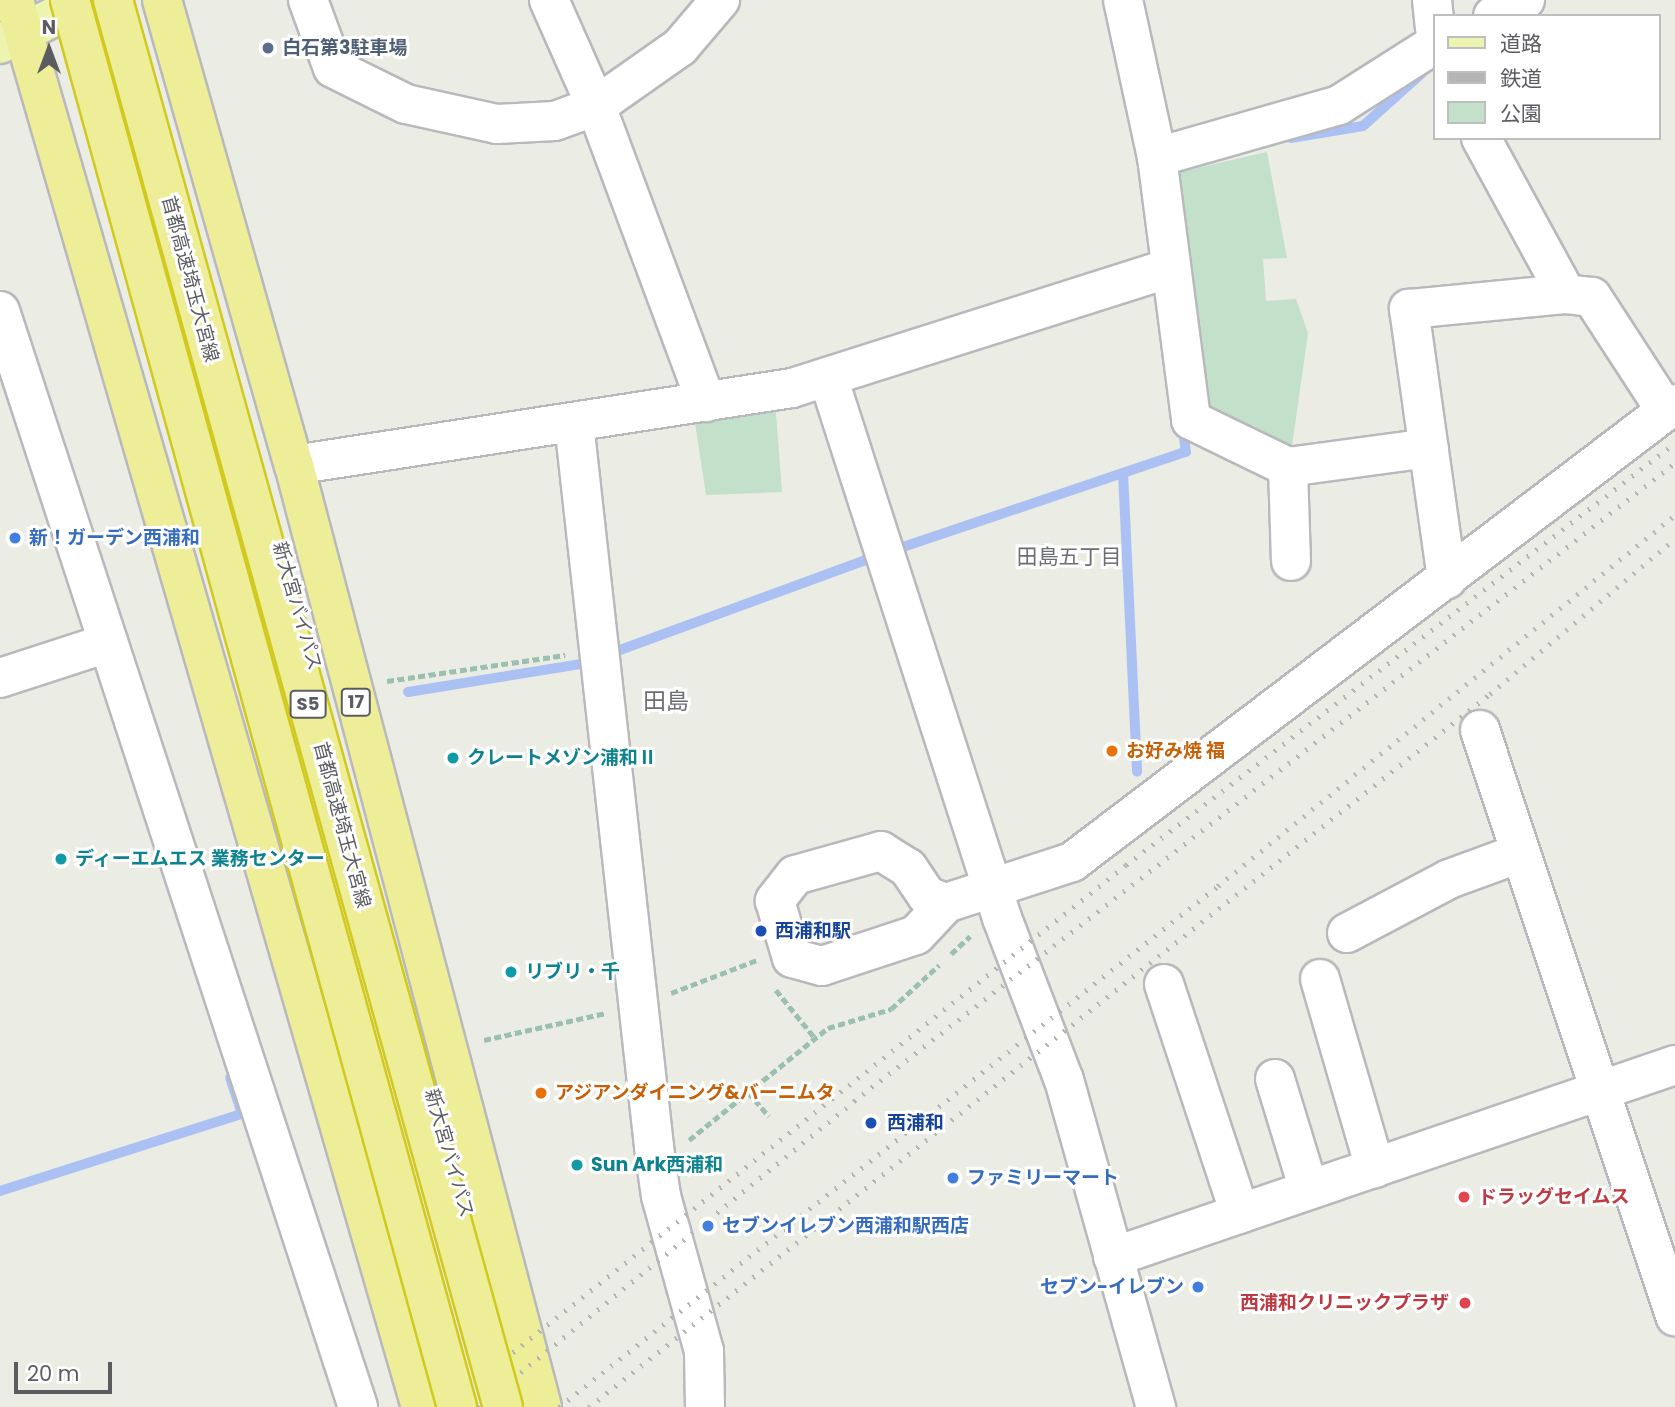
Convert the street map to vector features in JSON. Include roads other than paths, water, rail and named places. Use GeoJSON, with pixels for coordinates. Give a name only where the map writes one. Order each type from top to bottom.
{"type":"FeatureCollection","features":[{"type":"Feature","properties":{"kind":"highway","name":"S5"},"geometry":{"type":"LineString","coordinates":[[69,0],[457,1407]]}},
{"type":"Feature","properties":{"kind":"highway","name":"首都高速埼玉大宮線"},"geometry":{"type":"LineString","coordinates":[[113,0],[503,1407]]}},
{"type":"Feature","properties":{"kind":"highway","name":"17"},"geometry":{"type":"LineString","coordinates":[[162,0],[294,465],[542,1407]]}},
{"type":"Feature","properties":{"kind":"highway"},"geometry":{"type":"LineString","coordinates":[[12,25],[421,1407]]}},
{"type":"Feature","properties":{"kind":"highway","name":"新大宮バイパス"},"geometry":{"type":"LineString","coordinates":[[153,89],[519,1407]]}},
{"type":"Feature","properties":{"kind":"highway"},"geometry":{"type":"LineString","coordinates":[[86,117],[445,1407]]}},
{"type":"Feature","properties":{"kind":"main road"},"geometry":{"type":"LineString","coordinates":[[12,25],[87,0]]}},
{"type":"Feature","properties":{"kind":"street"},"geometry":{"type":"LineString","coordinates":[[308,0],[334,68],[407,104],[498,124],[555,121],[596,106],[680,47],[720,0]]}},
{"type":"Feature","properties":{"kind":"street"},"geometry":{"type":"LineString","coordinates":[[550,0],[596,106],[706,402]]}},
{"type":"Feature","properties":{"kind":"street"},"geometry":{"type":"LineString","coordinates":[[1123,0],[1157,157],[1191,421],[1288,467],[1429,448]]}},
{"type":"Feature","properties":{"kind":"street"},"geometry":{"type":"LineString","coordinates":[[1157,157],[1339,105],[1434,44],[1432,0]]}},
{"type":"Feature","properties":{"kind":"street"},"geometry":{"type":"LineString","coordinates":[[1497,14],[1525,0]]}},
{"type":"Feature","properties":{"kind":"street"},"geometry":{"type":"LineString","coordinates":[[1482,140],[1566,294]]}},
{"type":"Feature","properties":{"kind":"street"},"geometry":{"type":"LineString","coordinates":[[294,465],[706,402],[828,377],[1170,268]]}},
{"type":"Feature","properties":{"kind":"street"},"geometry":{"type":"LineString","coordinates":[[946,903],[1073,862],[1447,579],[1670,408],[1592,297],[1566,294],[1409,309],[1447,579]]}},
{"type":"Feature","properties":{"kind":"street"},"geometry":{"type":"LineString","coordinates":[[0,311],[358,1407]]}},
{"type":"Feature","properties":{"kind":"street"},"geometry":{"type":"LineString","coordinates":[[828,377],[992,889],[1064,1080],[1156,1407]]}},
{"type":"Feature","properties":{"kind":"street"},"geometry":{"type":"LineString","coordinates":[[573,423],[654,1147],[661,1196],[704,1351],[705,1407]]}},
{"type":"Feature","properties":{"kind":"street"},"geometry":{"type":"LineString","coordinates":[[1288,467],[1292,561]]}},
{"type":"Feature","properties":{"kind":"street"},"geometry":{"type":"LineString","coordinates":[[0,678],[107,643]]}},
{"type":"Feature","properties":{"kind":"street"},"geometry":{"type":"LineString","coordinates":[[1480,730],[1598,1092],[1675,1316]]}},
{"type":"Feature","properties":{"kind":"street"},"geometry":{"type":"LineString","coordinates":[[1347,933],[1449,879],[1520,853]]}},
{"type":"Feature","properties":{"kind":"street"},"geometry":{"type":"LineString","coordinates":[[1320,979],[1374,1168]]}},
{"type":"Feature","properties":{"kind":"street"},"geometry":{"type":"LineString","coordinates":[[1164,984],[1240,1214]]}},
{"type":"Feature","properties":{"kind":"street"},"geometry":{"type":"LineString","coordinates":[[1113,1257],[1675,1065]]}},
{"type":"Feature","properties":{"kind":"street"},"geometry":{"type":"LineString","coordinates":[[1275,1079],[1309,1191]]}},
{"type":"Feature","properties":{"kind":"waterway"},"geometry":{"type":"LineString","coordinates":[[1291,138],[1363,126],[1422,73]]}},
{"type":"Feature","properties":{"kind":"waterway"},"geometry":{"type":"LineString","coordinates":[[891,551],[1186,452],[1182,425]]}},
{"type":"Feature","properties":{"kind":"waterway"},"geometry":{"type":"LineString","coordinates":[[1123,473],[1137,772]]}},
{"type":"Feature","properties":{"kind":"waterway"},"geometry":{"type":"LineString","coordinates":[[609,654],[877,556]]}},
{"type":"Feature","properties":{"kind":"waterway"},"geometry":{"type":"LineString","coordinates":[[408,692],[593,662]]}},
{"type":"Feature","properties":{"kind":"waterway"},"geometry":{"type":"LineString","coordinates":[[0,1191],[242,1114],[230,1078]]}},
{"type":"Feature","properties":{"kind":"railway"},"geometry":{"type":"LineString","coordinates":[[444,1407],[1126,865],[1675,443]]}},
{"type":"Feature","properties":{"kind":"railway"},"geometry":{"type":"LineString","coordinates":[[478,1407],[854,1101],[1675,463]]}},
{"type":"Feature","properties":{"kind":"railway"},"geometry":{"type":"LineString","coordinates":[[559,1407],[1218,886],[1675,515]]}},
{"type":"Feature","properties":{"kind":"railway"},"geometry":{"type":"LineString","coordinates":[[589,1407],[1490,694],[1675,539]]}},
{"type":"Feature","properties":{"kind":"place","name":"白石第3駐車場"},"geometry":{"type":"Point","coordinates":[268,48]}},
{"type":"Feature","properties":{"kind":"place","name":"新！ガーデン西浦和"},"geometry":{"type":"Point","coordinates":[15,538]}},
{"type":"Feature","properties":{"kind":"place","name":"お好み焼 福"},"geometry":{"type":"Point","coordinates":[1112,751]}},
{"type":"Feature","properties":{"kind":"place","name":"クレートメゾン浦和Ⅱ"},"geometry":{"type":"Point","coordinates":[453,758]}},
{"type":"Feature","properties":{"kind":"place","name":"ディーエムエス 業務センター"},"geometry":{"type":"Point","coordinates":[61,859]}},
{"type":"Feature","properties":{"kind":"place","name":"西浦和駅"},"geometry":{"type":"Point","coordinates":[761,931]}},
{"type":"Feature","properties":{"kind":"place","name":"リブリ・千"},"geometry":{"type":"Point","coordinates":[511,972]}},
{"type":"Feature","properties":{"kind":"place","name":"アジアンダイニング&バーニムタ"},"geometry":{"type":"Point","coordinates":[541,1093]}},
{"type":"Feature","properties":{"kind":"place","name":"西浦和"},"geometry":{"type":"Point","coordinates":[871,1123]}},
{"type":"Feature","properties":{"kind":"place","name":"Sun Ark西浦和"},"geometry":{"type":"Point","coordinates":[577,1165]}},
{"type":"Feature","properties":{"kind":"place","name":"ファミリーマート"},"geometry":{"type":"Point","coordinates":[953,1178]}},
{"type":"Feature","properties":{"kind":"place","name":"ドラッグセイムス"},"geometry":{"type":"Point","coordinates":[1464,1197]}},
{"type":"Feature","properties":{"kind":"place","name":"セブンイレブン西浦和駅西店"},"geometry":{"type":"Point","coordinates":[708,1226]}},
{"type":"Feature","properties":{"kind":"place","name":"セブン-イレブン"},"geometry":{"type":"Point","coordinates":[1198,1287]}},
{"type":"Feature","properties":{"kind":"place","name":"西浦和クリニックプラザ"},"geometry":{"type":"Point","coordinates":[1465,1303]}},
{"type":"Feature","properties":{"kind":"district","name":"田島五丁目"},"geometry":{"type":"Point","coordinates":[1069,557]}},
{"type":"Feature","properties":{"kind":"district","name":"田島"},"geometry":{"type":"Point","coordinates":[666,701]}}]}
